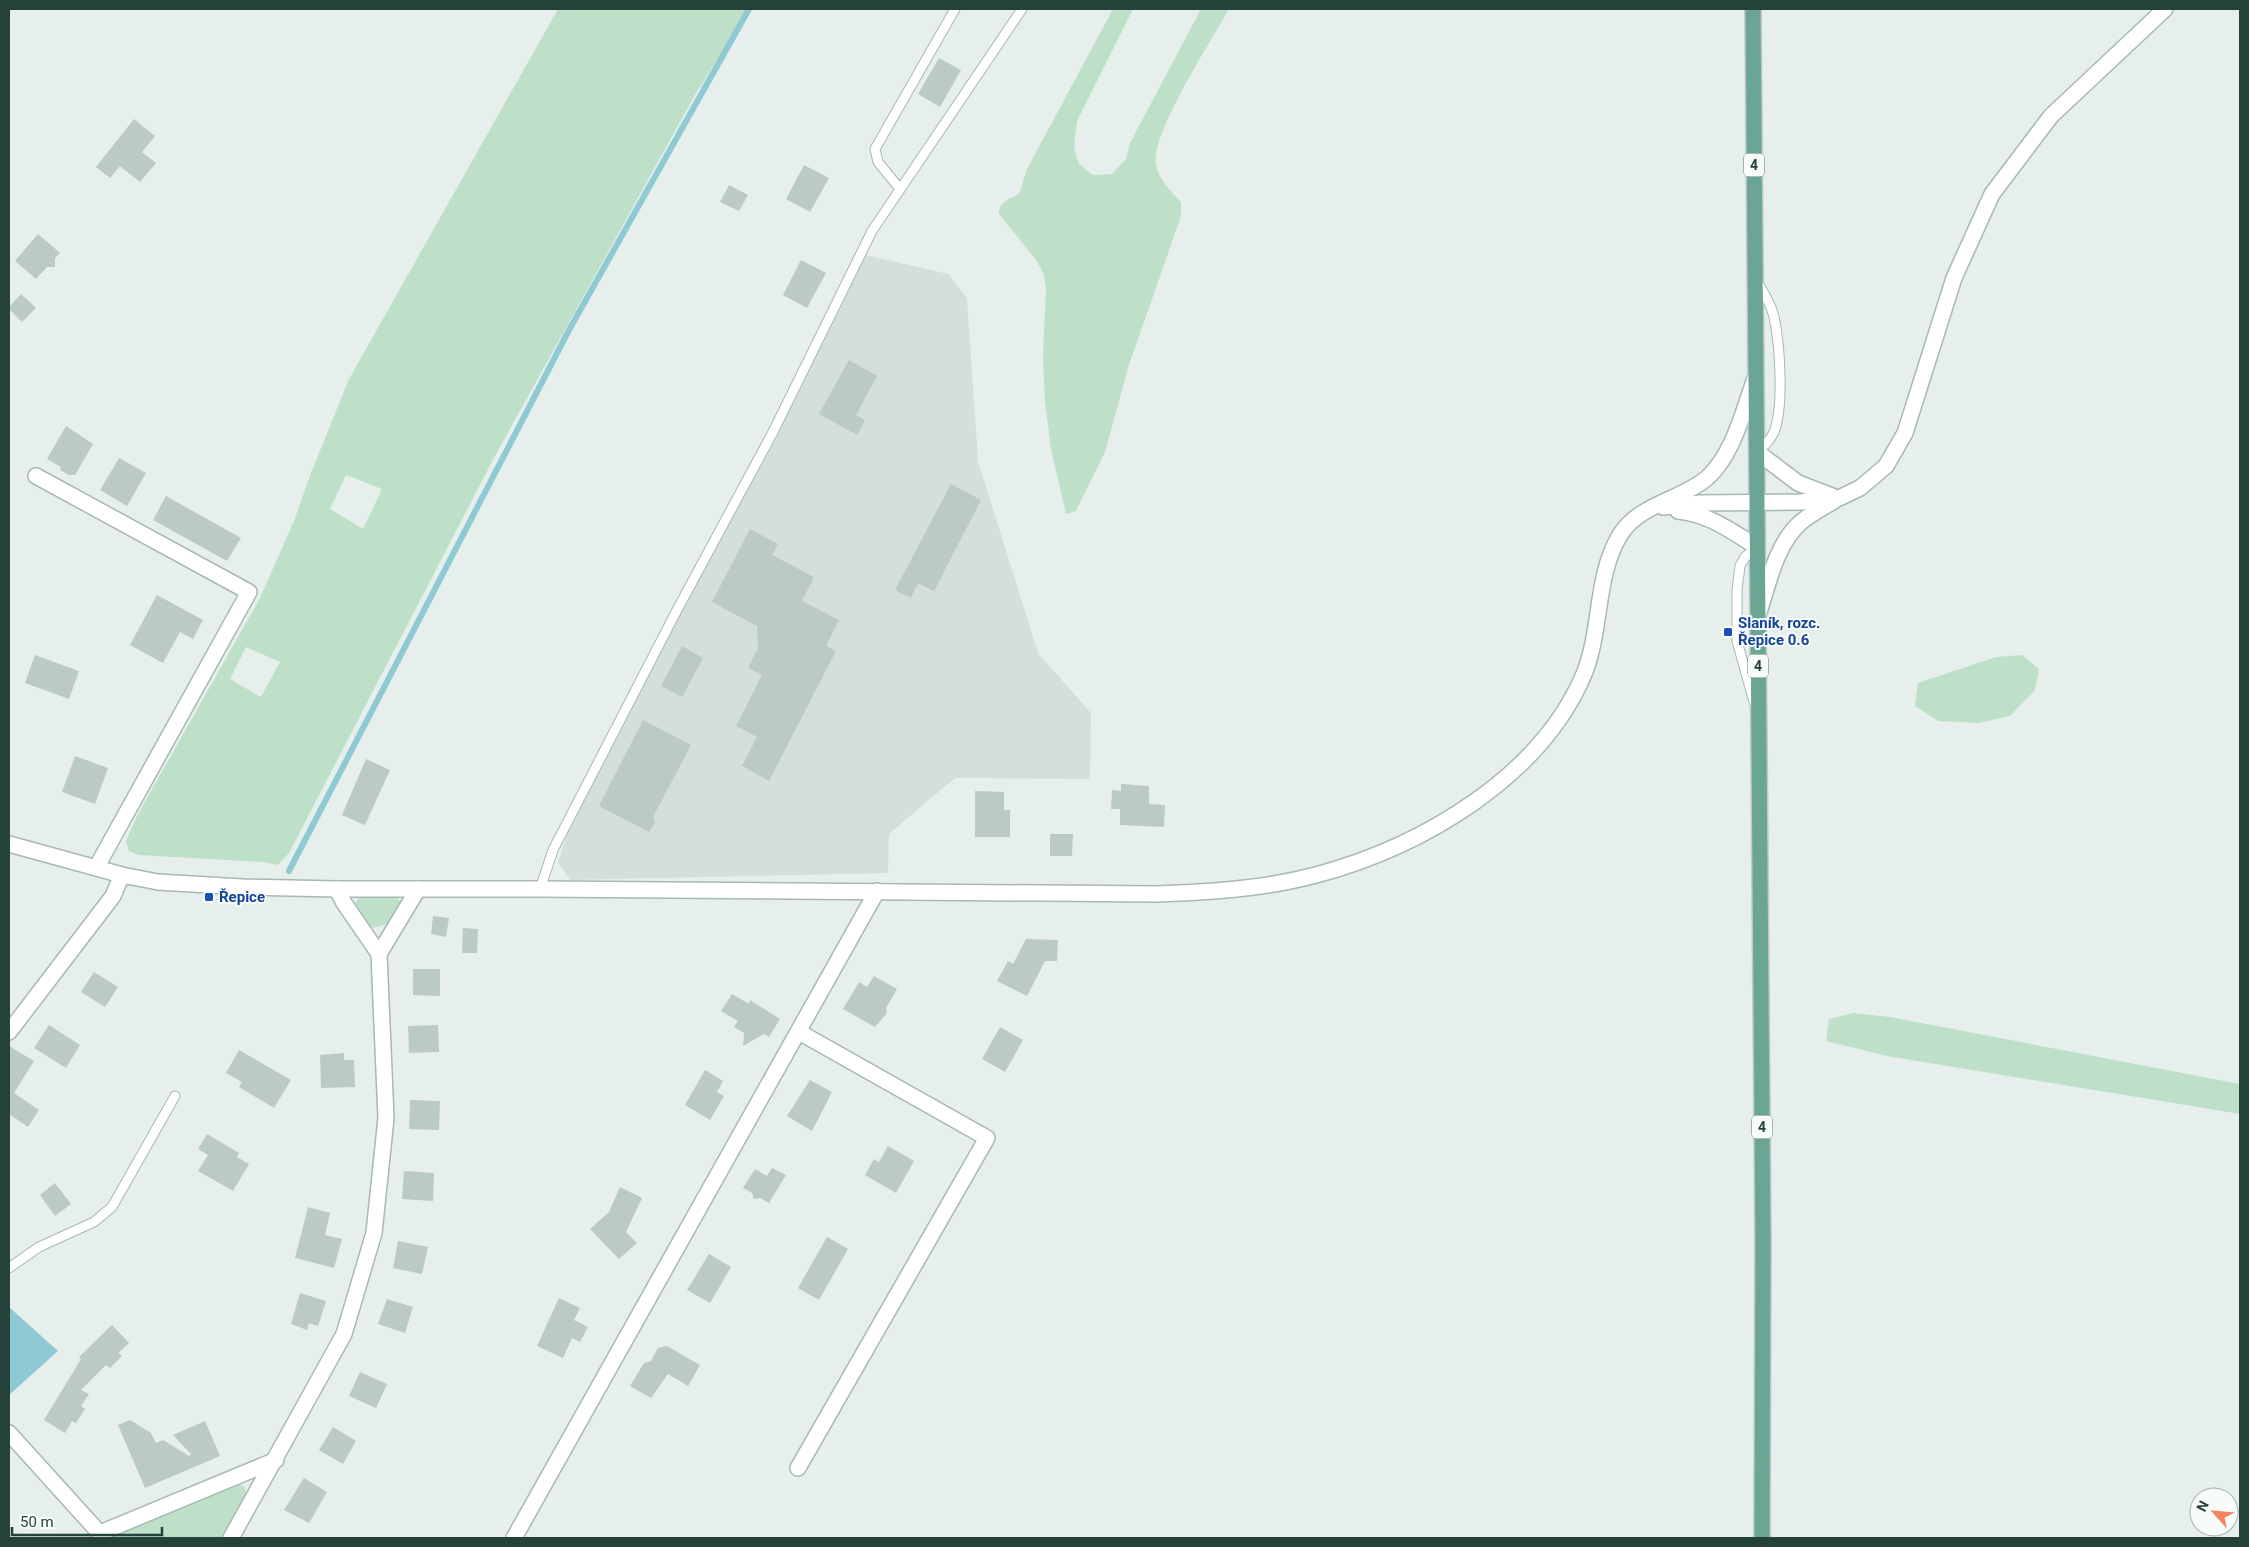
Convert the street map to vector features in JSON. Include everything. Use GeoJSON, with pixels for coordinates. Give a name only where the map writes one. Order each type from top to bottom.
{"type":"FeatureCollection","features":[{"type":"Feature","properties":{"kind":"main road","name":"4"},"geometry":{"type":"LineString","coordinates":[[1754,9],[1756,503],[1763,1232],[1762,1538]]}},
{"type":"Feature","properties":{"kind":"street"},"geometry":{"type":"LineString","coordinates":[[1758,616],[1778,557],[1792,532],[1811,514],[1860,488],[1874,478],[1886,466],[1898,448],[1911,418],[1954,278],[1992,194],[2051,116],[2164,9]]}},
{"type":"Feature","properties":{"kind":"street"},"geometry":{"type":"LineString","coordinates":[[9,844],[122,875],[158,882],[337,889],[540,888],[1084,894],[1206,892],[1249,888],[1316,875],[1354,863],[1424,834],[1453,817],[1506,776],[1532,752],[1564,709],[1584,673],[1612,552],[1627,526],[1651,509],[1698,485],[1715,469],[1731,442],[1756,375]]}},
{"type":"Feature","properties":{"kind":"street"},"geometry":{"type":"LineString","coordinates":[[1757,452],[1798,483],[1839,498]]}},
{"type":"Feature","properties":{"kind":"street"},"geometry":{"type":"LineString","coordinates":[[36,476],[249,592],[96,868]]}},
{"type":"Feature","properties":{"kind":"street"},"geometry":{"type":"LineString","coordinates":[[1651,509],[1700,503],[1756,503],[1839,498]]}},
{"type":"Feature","properties":{"kind":"street"},"geometry":{"type":"LineString","coordinates":[[1651,509],[1693,512],[1705,516],[1757,547]]}},
{"type":"Feature","properties":{"kind":"street"},"geometry":{"type":"LineString","coordinates":[[9,1032],[113,896],[122,875]]}},
{"type":"Feature","properties":{"kind":"street"},"geometry":{"type":"LineString","coordinates":[[231,1538],[276,1460],[344,1334],[374,1233],[386,1118],[379,954],[344,903],[337,889]]}},
{"type":"Feature","properties":{"kind":"street"},"geometry":{"type":"LineString","coordinates":[[379,954],[418,889]]}},
{"type":"Feature","properties":{"kind":"street"},"geometry":{"type":"LineString","coordinates":[[514,1538],[878,891]]}},
{"type":"Feature","properties":{"kind":"street"},"geometry":{"type":"LineString","coordinates":[[798,1468],[987,1138],[799,1032]]}},
{"type":"Feature","properties":{"kind":"street"},"geometry":{"type":"LineString","coordinates":[[9,1433],[102,1536],[276,1460]]}},
{"type":"Feature","properties":{"kind":"lane"},"geometry":{"type":"LineString","coordinates":[[900,189],[878,162],[874,149],[955,9]]}},
{"type":"Feature","properties":{"kind":"lane"},"geometry":{"type":"LineString","coordinates":[[540,888],[553,850],[677,610],[773,432],[872,231],[1022,9]]}},
{"type":"Feature","properties":{"kind":"lane"},"geometry":{"type":"LineString","coordinates":[[1756,278],[1768,301],[1779,349],[1777,422],[1769,441],[1757,452]]}},
{"type":"Feature","properties":{"kind":"lane"},"geometry":{"type":"LineString","coordinates":[[1757,547],[1745,557],[1738,575],[1737,641],[1758,716]]}},
{"type":"Feature","properties":{"kind":"lane"},"geometry":{"type":"LineString","coordinates":[[9,1268],[39,1247],[94,1222],[112,1206],[175,1096]]}},
{"type":"Feature","properties":{"kind":"shaded area"},"geometry":{"type":"Polygon","coordinates":[[[866,255],[948,274],[967,298],[978,461],[1038,653],[1091,713],[1090,779],[955,778],[889,834],[888,873],[570,880],[558,862],[571,823],[866,255]]]}},
{"type":"Feature","properties":{"kind":"green space"},"geometry":{"type":"Polygon","coordinates":[[[558,9],[749,9],[695,95],[495,456],[289,853],[278,865],[262,862],[138,855],[129,851],[126,841],[138,814],[259,600],[294,521],[349,379],[558,9]],[[346,475],[330,509],[363,529],[382,489],[346,475]],[[246,647],[230,679],[261,697],[280,662],[246,647]]]}},
{"type":"Feature","properties":{"kind":"green space"},"geometry":{"type":"Polygon","coordinates":[[[1113,9],[1133,9],[1077,121],[1074,148],[1079,164],[1093,175],[1112,174],[1126,159],[1130,143],[1201,9],[1229,9],[1184,86],[1163,131],[1157,150],[1157,169],[1173,194],[1181,202],[1181,216],[1128,368],[1105,452],[1076,511],[1066,514],[1051,449],[1045,401],[1043,357],[1046,288],[1044,275],[1037,261],[999,214],[999,210],[1008,199],[1019,194],[1027,169],[1113,9]]]}},
{"type":"Feature","properties":{"kind":"green space"},"geometry":{"type":"Polygon","coordinates":[[[2022,655],[2039,669],[2035,690],[2010,716],[1978,723],[1938,721],[1915,706],[1918,683],[1996,657],[2022,655]]]}},
{"type":"Feature","properties":{"kind":"green space"},"geometry":{"type":"Polygon","coordinates":[[[358,898],[397,898],[401,902],[387,924],[373,928],[369,926],[354,906],[358,898]]]}},
{"type":"Feature","properties":{"kind":"green space"},"geometry":{"type":"Polygon","coordinates":[[[1853,1013],[1890,1017],[2240,1084],[2240,1114],[1887,1056],[1826,1041],[1829,1019],[1853,1013]]]}},
{"type":"Feature","properties":{"kind":"green space"},"geometry":{"type":"Polygon","coordinates":[[[235,1483],[244,1486],[247,1496],[223,1538],[115,1537],[115,1533],[235,1483]]]}},
{"type":"Feature","properties":{"kind":"water"},"geometry":{"type":"Polygon","coordinates":[[[9,1307],[58,1351],[9,1395],[9,1307]]]}},
{"type":"Feature","properties":{"kind":"building"},"geometry":{"type":"Polygon","coordinates":[[[939,58],[961,70],[940,107],[918,94],[939,58]]]}},
{"type":"Feature","properties":{"kind":"building"},"geometry":{"type":"Polygon","coordinates":[[[134,119],[155,136],[142,152],[156,163],[140,182],[120,166],[110,178],[96,167],[134,119]]]}},
{"type":"Feature","properties":{"kind":"building"},"geometry":{"type":"Polygon","coordinates":[[[804,165],[829,178],[810,212],[786,199],[804,165]]]}},
{"type":"Feature","properties":{"kind":"building"},"geometry":{"type":"Polygon","coordinates":[[[729,185],[748,195],[739,211],[720,202],[729,185]]]}},
{"type":"Feature","properties":{"kind":"building"},"geometry":{"type":"Polygon","coordinates":[[[38,234],[60,253],[55,258],[55,267],[47,267],[36,279],[15,261],[38,234]]]}},
{"type":"Feature","properties":{"kind":"building"},"geometry":{"type":"Polygon","coordinates":[[[801,260],[826,273],[807,308],[783,295],[801,260]]]}},
{"type":"Feature","properties":{"kind":"building"},"geometry":{"type":"Polygon","coordinates":[[[21,294],[36,308],[22,322],[9,309],[21,294]]]}},
{"type":"Feature","properties":{"kind":"building"},"geometry":{"type":"Polygon","coordinates":[[[849,360],[877,376],[856,415],[865,420],[857,435],[819,414],[849,360]]]}},
{"type":"Feature","properties":{"kind":"building"},"geometry":{"type":"Polygon","coordinates":[[[66,426],[93,444],[75,475],[69,475],[60,470],[61,467],[47,459],[66,426]]]}},
{"type":"Feature","properties":{"kind":"building"},"geometry":{"type":"Polygon","coordinates":[[[119,458],[146,473],[127,506],[100,490],[119,458]]]}},
{"type":"Feature","properties":{"kind":"building"},"geometry":{"type":"Polygon","coordinates":[[[951,484],[981,500],[934,591],[918,583],[911,598],[895,590],[951,484]]]}},
{"type":"Feature","properties":{"kind":"building"},"geometry":{"type":"Polygon","coordinates":[[[166,496],[241,538],[227,561],[153,520],[166,496]]]}},
{"type":"Feature","properties":{"kind":"building"},"geometry":{"type":"Polygon","coordinates":[[[750,529],[778,544],[772,555],[814,577],[802,601],[839,620],[826,646],[836,651],[769,781],[742,766],[757,737],[736,726],[762,675],[748,668],[758,648],[757,626],[712,602],[750,529]]]}},
{"type":"Feature","properties":{"kind":"building"},"geometry":{"type":"Polygon","coordinates":[[[157,595],[203,620],[193,639],[180,632],[163,663],[130,645],[157,595]]]}},
{"type":"Feature","properties":{"kind":"building"},"geometry":{"type":"Polygon","coordinates":[[[682,646],[703,658],[682,697],[661,686],[682,646]]]}},
{"type":"Feature","properties":{"kind":"building"},"geometry":{"type":"Polygon","coordinates":[[[35,655],[79,671],[69,699],[25,683],[35,655]]]}},
{"type":"Feature","properties":{"kind":"building"},"geometry":{"type":"Polygon","coordinates":[[[643,720],[691,745],[653,817],[655,822],[649,832],[599,806],[643,720]]]}},
{"type":"Feature","properties":{"kind":"building"},"geometry":{"type":"Polygon","coordinates":[[[75,756],[108,768],[95,804],[62,792],[75,756]]]}},
{"type":"Feature","properties":{"kind":"building"},"geometry":{"type":"Polygon","coordinates":[[[366,759],[390,770],[365,825],[342,815],[366,759]]]}},
{"type":"Feature","properties":{"kind":"building"},"geometry":{"type":"Polygon","coordinates":[[[1121,784],[1149,786],[1149,804],[1165,805],[1164,827],[1120,825],[1120,809],[1111,809],[1112,790],[1121,791],[1121,784]]]}},
{"type":"Feature","properties":{"kind":"building"},"geometry":{"type":"Polygon","coordinates":[[[975,791],[1004,792],[1004,810],[1010,810],[1010,837],[975,837],[975,791]]]}},
{"type":"Feature","properties":{"kind":"building"},"geometry":{"type":"Polygon","coordinates":[[[1050,834],[1073,834],[1072,856],[1050,856],[1050,834]]]}},
{"type":"Feature","properties":{"kind":"building"},"geometry":{"type":"Polygon","coordinates":[[[433,916],[449,918],[446,937],[431,934],[433,916]]]}},
{"type":"Feature","properties":{"kind":"building"},"geometry":{"type":"Polygon","coordinates":[[[463,928],[478,929],[477,953],[462,953],[463,928]]]}},
{"type":"Feature","properties":{"kind":"building"},"geometry":{"type":"Polygon","coordinates":[[[1026,939],[1058,940],[1057,961],[1045,961],[1027,996],[997,981],[1008,961],[1013,964],[1026,939]]]}},
{"type":"Feature","properties":{"kind":"building"},"geometry":{"type":"Polygon","coordinates":[[[413,969],[440,969],[440,996],[413,995],[413,969]]]}},
{"type":"Feature","properties":{"kind":"building"},"geometry":{"type":"Polygon","coordinates":[[[94,972],[118,987],[105,1007],[81,992],[94,972]]]}},
{"type":"Feature","properties":{"kind":"building"},"geometry":{"type":"Polygon","coordinates":[[[874,976],[897,989],[886,1008],[887,1013],[875,1027],[843,1009],[859,982],[867,987],[874,976]]]}},
{"type":"Feature","properties":{"kind":"building"},"geometry":{"type":"Polygon","coordinates":[[[732,994],[749,1004],[750,1000],[780,1019],[769,1037],[764,1034],[743,1046],[744,1033],[734,1027],[738,1021],[721,1011],[732,994]]]}},
{"type":"Feature","properties":{"kind":"building"},"geometry":{"type":"Polygon","coordinates":[[[49,1025],[80,1045],[66,1068],[34,1048],[49,1025]]]}},
{"type":"Feature","properties":{"kind":"building"},"geometry":{"type":"Polygon","coordinates":[[[438,1025],[439,1052],[409,1053],[408,1026],[438,1025]]]}},
{"type":"Feature","properties":{"kind":"building"},"geometry":{"type":"Polygon","coordinates":[[[1000,1027],[1023,1040],[1005,1072],[982,1059],[1000,1027]]]}},
{"type":"Feature","properties":{"kind":"building"},"geometry":{"type":"Polygon","coordinates":[[[9,1046],[34,1061],[14,1093],[39,1110],[28,1127],[9,1114],[9,1046]]]}},
{"type":"Feature","properties":{"kind":"building"},"geometry":{"type":"Polygon","coordinates":[[[239,1050],[291,1080],[274,1108],[239,1087],[242,1082],[226,1073],[239,1050]]]}},
{"type":"Feature","properties":{"kind":"building"},"geometry":{"type":"Polygon","coordinates":[[[344,1053],[344,1060],[354,1060],[355,1087],[321,1088],[320,1055],[344,1053]]]}},
{"type":"Feature","properties":{"kind":"building"},"geometry":{"type":"Polygon","coordinates":[[[705,1070],[723,1081],[717,1092],[724,1096],[710,1120],[685,1105],[705,1070]]]}},
{"type":"Feature","properties":{"kind":"building"},"geometry":{"type":"Polygon","coordinates":[[[810,1080],[832,1092],[812,1131],[787,1116],[810,1080]]]}},
{"type":"Feature","properties":{"kind":"building"},"geometry":{"type":"Polygon","coordinates":[[[410,1100],[440,1101],[439,1130],[409,1129],[410,1100]]]}},
{"type":"Feature","properties":{"kind":"building"},"geometry":{"type":"Polygon","coordinates":[[[207,1134],[239,1153],[237,1157],[249,1164],[233,1191],[198,1171],[208,1155],[198,1149],[207,1134]]]}},
{"type":"Feature","properties":{"kind":"building"},"geometry":{"type":"Polygon","coordinates":[[[888,1146],[914,1161],[896,1193],[865,1175],[874,1159],[879,1162],[888,1146]]]}},
{"type":"Feature","properties":{"kind":"building"},"geometry":{"type":"Polygon","coordinates":[[[772,1168],[786,1175],[769,1203],[760,1198],[754,1199],[752,1193],[743,1188],[755,1169],[767,1176],[772,1168]]]}},
{"type":"Feature","properties":{"kind":"building"},"geometry":{"type":"Polygon","coordinates":[[[404,1171],[434,1173],[433,1201],[402,1199],[404,1171]]]}},
{"type":"Feature","properties":{"kind":"building"},"geometry":{"type":"Polygon","coordinates":[[[55,1183],[71,1204],[55,1216],[40,1195],[55,1183]]]}},
{"type":"Feature","properties":{"kind":"building"},"geometry":{"type":"Polygon","coordinates":[[[620,1187],[642,1198],[626,1232],[637,1243],[619,1259],[590,1229],[609,1212],[620,1187]]]}},
{"type":"Feature","properties":{"kind":"building"},"geometry":{"type":"Polygon","coordinates":[[[308,1207],[330,1213],[325,1235],[342,1239],[334,1268],[295,1258],[308,1207]]]}},
{"type":"Feature","properties":{"kind":"building"},"geometry":{"type":"Polygon","coordinates":[[[827,1237],[848,1249],[819,1300],[798,1288],[827,1237]]]}},
{"type":"Feature","properties":{"kind":"building"},"geometry":{"type":"Polygon","coordinates":[[[398,1241],[428,1247],[422,1274],[393,1268],[398,1241]]]}},
{"type":"Feature","properties":{"kind":"building"},"geometry":{"type":"Polygon","coordinates":[[[709,1254],[731,1267],[710,1303],[687,1290],[709,1254]]]}},
{"type":"Feature","properties":{"kind":"building"},"geometry":{"type":"Polygon","coordinates":[[[300,1293],[326,1301],[318,1326],[309,1323],[307,1330],[291,1324],[300,1293]]]}},
{"type":"Feature","properties":{"kind":"building"},"geometry":{"type":"Polygon","coordinates":[[[559,1298],[580,1308],[574,1320],[588,1327],[580,1342],[572,1338],[563,1358],[537,1346],[559,1298]]]}},
{"type":"Feature","properties":{"kind":"building"},"geometry":{"type":"Polygon","coordinates":[[[387,1299],[413,1307],[405,1333],[378,1324],[387,1299]]]}},
{"type":"Feature","properties":{"kind":"building"},"geometry":{"type":"Polygon","coordinates":[[[112,1325],[129,1343],[118,1353],[122,1356],[110,1368],[106,1365],[81,1390],[89,1394],[81,1406],[85,1409],[76,1423],[72,1421],[65,1433],[44,1420],[81,1359],[79,1357],[112,1325]]]}},
{"type":"Feature","properties":{"kind":"building"},"geometry":{"type":"Polygon","coordinates":[[[667,1346],[700,1365],[688,1386],[668,1374],[651,1398],[630,1386],[644,1363],[651,1361],[658,1348],[667,1346]]]}},
{"type":"Feature","properties":{"kind":"building"},"geometry":{"type":"Polygon","coordinates":[[[360,1372],[387,1384],[376,1408],[349,1396],[360,1372]]]}},
{"type":"Feature","properties":{"kind":"building"},"geometry":{"type":"Polygon","coordinates":[[[130,1420],[151,1433],[156,1443],[163,1440],[189,1456],[191,1454],[173,1435],[205,1421],[220,1456],[145,1488],[118,1425],[130,1420]]]}},
{"type":"Feature","properties":{"kind":"building"},"geometry":{"type":"Polygon","coordinates":[[[333,1427],[356,1441],[343,1464],[319,1450],[333,1427]]]}},
{"type":"Feature","properties":{"kind":"building"},"geometry":{"type":"Polygon","coordinates":[[[304,1478],[327,1492],[309,1523],[284,1510],[304,1478]]]}},
{"type":"Feature","properties":{"kind":"waterway"},"geometry":{"type":"LineString","coordinates":[[289,871],[569,330],[749,9]]}},
{"type":"Feature","properties":{"kind":"place","name":"Slaník, rozc. Řepice 0.6"},"geometry":{"type":"Point","coordinates":[1728,632]}},
{"type":"Feature","properties":{"kind":"place","name":"Řepice"},"geometry":{"type":"Point","coordinates":[209,897]}}]}
